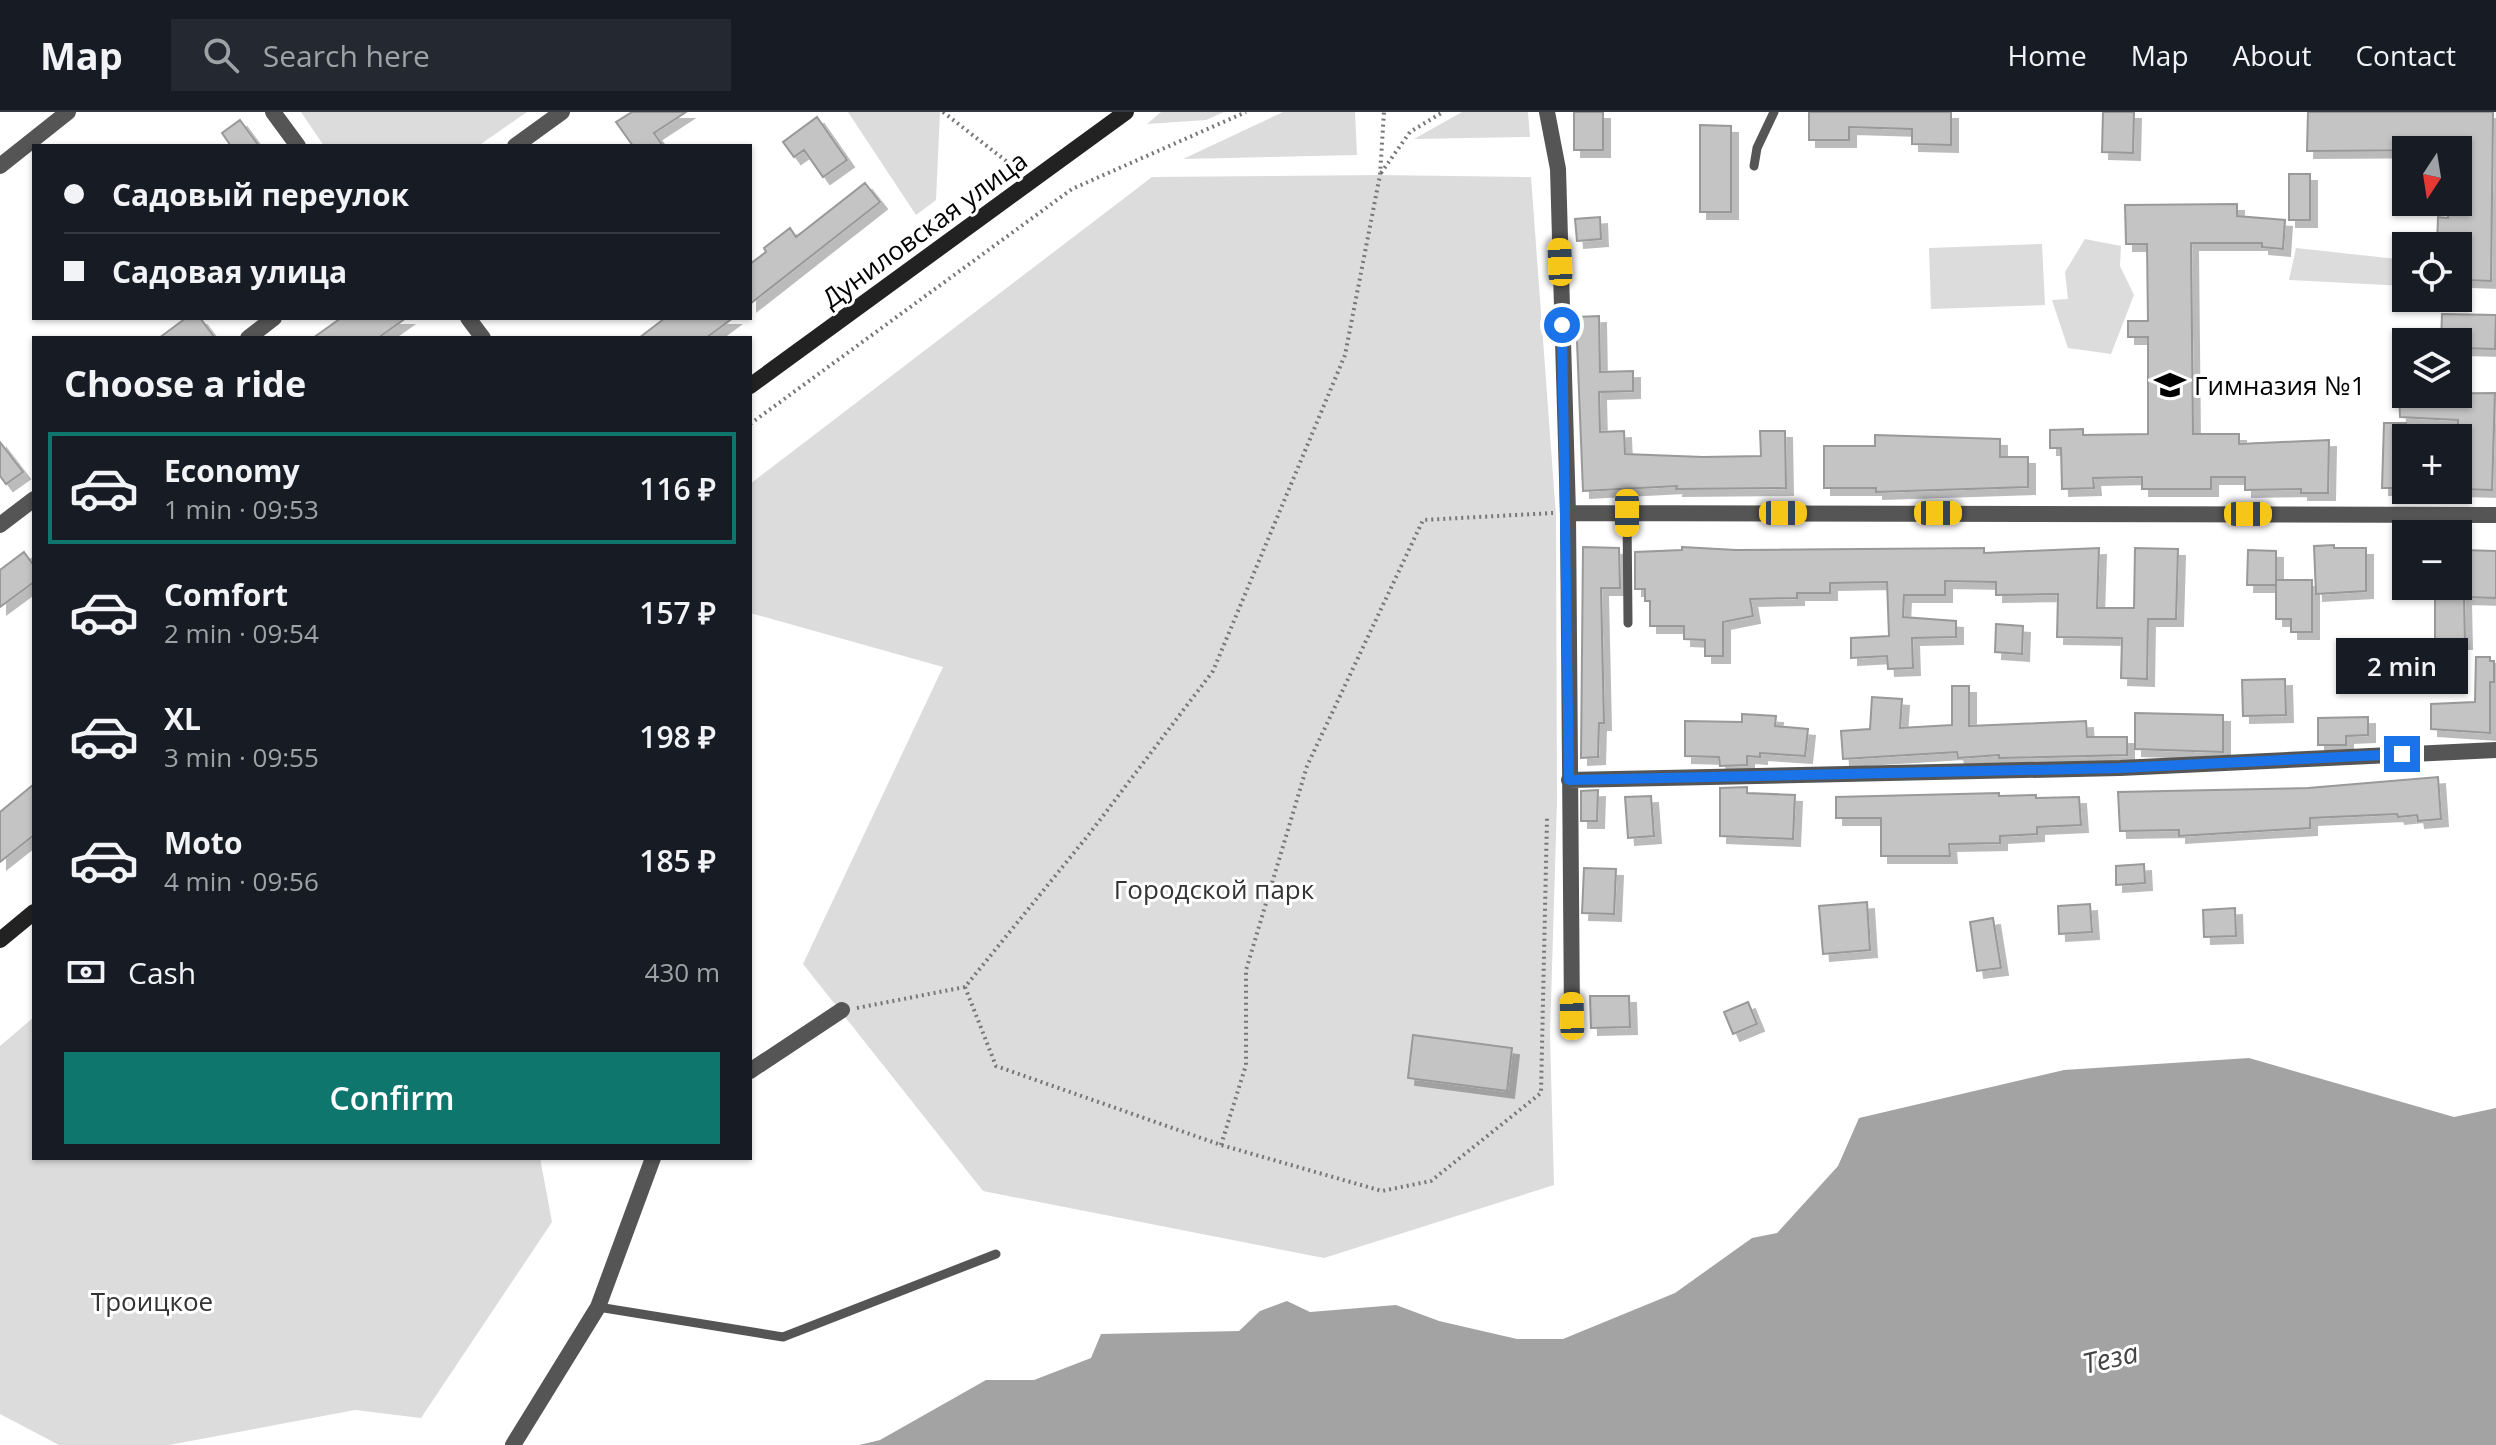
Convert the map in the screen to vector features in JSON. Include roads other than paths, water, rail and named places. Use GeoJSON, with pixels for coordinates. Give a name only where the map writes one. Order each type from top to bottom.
{"type":"FeatureCollection","features":[{"type":"Feature","properties":{"kind":"main road","name":"Дуниловская улица"},"geometry":{"type":"LineString","coordinates":[[752,385],[1126,112]]}},
{"type":"Feature","properties":{"kind":"main road"},"geometry":{"type":"LineString","coordinates":[[0,940],[32,914]]}},
{"type":"Feature","properties":{"kind":"street"},"geometry":{"type":"LineString","coordinates":[[0,166],[68,112]]}},
{"type":"Feature","properties":{"kind":"street"},"geometry":{"type":"LineString","coordinates":[[273,112],[297,144]]}},
{"type":"Feature","properties":{"kind":"street"},"geometry":{"type":"LineString","coordinates":[[518,144],[562,112]]}},
{"type":"Feature","properties":{"kind":"street"},"geometry":{"type":"LineString","coordinates":[[1547,112],[1558,169],[1568,513],[1572,1016]]}},
{"type":"Feature","properties":{"kind":"street"},"geometry":{"type":"LineString","coordinates":[[251,336],[271,320]]}},
{"type":"Feature","properties":{"kind":"street"},"geometry":{"type":"LineString","coordinates":[[0,525],[32,501]]}},
{"type":"Feature","properties":{"kind":"street"},"geometry":{"type":"LineString","coordinates":[[1568,513],[2496,515]]}},
{"type":"Feature","properties":{"kind":"street"},"geometry":{"type":"LineString","coordinates":[[1569,780],[2120,768],[2496,750]]}},
{"type":"Feature","properties":{"kind":"street"},"geometry":{"type":"LineString","coordinates":[[752,1070],[842,1010]]}},
{"type":"Feature","properties":{"kind":"street"},"geometry":{"type":"LineString","coordinates":[[513,1445],[598,1307],[652,1160]]}},
{"type":"Feature","properties":{"kind":"lane"},"geometry":{"type":"LineString","coordinates":[[1754,166],[1757,148],[1774,112]]}},
{"type":"Feature","properties":{"kind":"lane"},"geometry":{"type":"LineString","coordinates":[[1627,513],[1628,623]]}},
{"type":"Feature","properties":{"kind":"lane"},"geometry":{"type":"LineString","coordinates":[[598,1307],[783,1337],[996,1254]]}},
{"type":"Feature","properties":{"kind":"water","name":"Теза"},"geometry":{"type":"Polygon","coordinates":[[[2249,1058],[2454,1117],[2496,1108],[2496,1445],[859,1445],[880,1440],[986,1380],[1034,1380],[1091,1358],[1101,1334],[1239,1331],[1260,1311],[1287,1301],[1310,1312],[1396,1305],[1439,1321],[1517,1339],[1563,1339],[1675,1293],[1752,1238],[1777,1233],[1838,1166],[1859,1118],[2064,1070],[2249,1058]]]}},
{"type":"Feature","properties":{"kind":"place","name":"Гимназия №1"},"geometry":{"type":"Point","coordinates":[2170,385]}},
{"type":"Feature","properties":{"kind":"park label","name":"Городской парк"},"geometry":{"type":"Point","coordinates":[1214,889]}},
{"type":"Feature","properties":{"kind":"park label","name":"Троицкое"},"geometry":{"type":"Point","coordinates":[152,1301]}}]}
